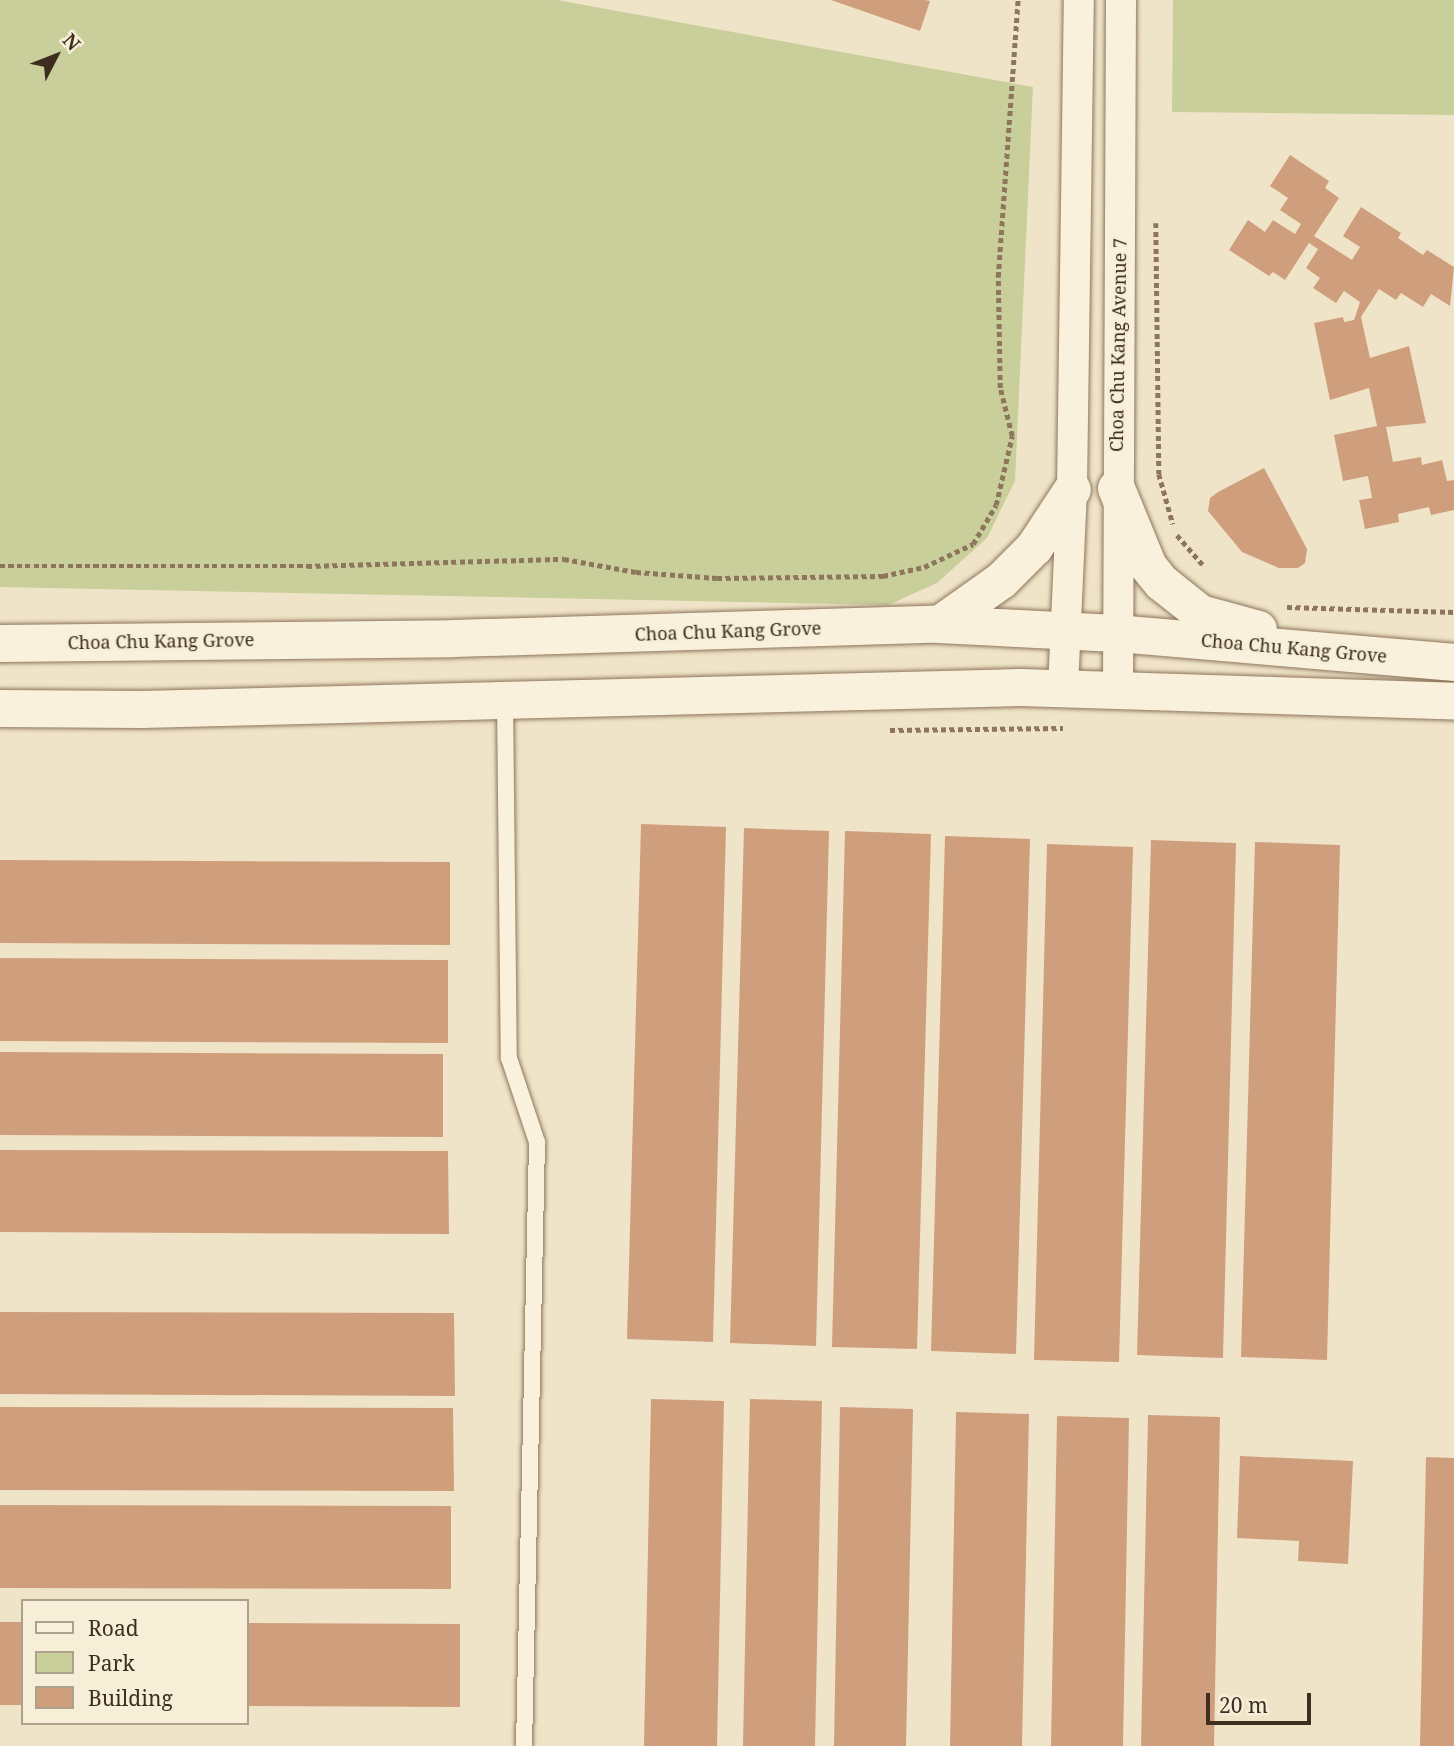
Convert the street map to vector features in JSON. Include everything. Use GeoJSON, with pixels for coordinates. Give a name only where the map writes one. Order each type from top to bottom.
{"type":"FeatureCollection","features":[{"type":"Feature","properties":{"kind":"street"},"geometry":{"type":"LineString","coordinates":[[1063,688],[1072,489],[1079,0]]}},
{"type":"Feature","properties":{"kind":"street","name":"Choa Chu Kang Avenue 7"},"geometry":{"type":"LineString","coordinates":[[1118,690],[1116,488],[1121,0]]}},
{"type":"Feature","properties":{"kind":"street"},"geometry":{"type":"LineString","coordinates":[[1116,488],[1149,566],[1200,613],[1346,653]]}},
{"type":"Feature","properties":{"kind":"street"},"geometry":{"type":"LineString","coordinates":[[939,624],[1009,572],[1034,547],[1072,489]]}},
{"type":"Feature","properties":{"kind":"street","name":"Choa Chu Kang Grove"},"geometry":{"type":"LineString","coordinates":[[0,643],[453,638],[939,624],[1116,633],[1454,662]]}},
{"type":"Feature","properties":{"kind":"street"},"geometry":{"type":"LineString","coordinates":[[0,708],[141,709],[505,698],[1063,688],[1454,701]]}},
{"type":"Feature","properties":{"kind":"lane"},"geometry":{"type":"LineString","coordinates":[[505,698],[509,1058],[537,1142],[523,1746]]}},
{"type":"Feature","properties":{"kind":"path"},"geometry":{"type":"LineString","coordinates":[[0,566],[307,566],[564,558],[636,572],[716,578],[883,576],[924,567],[972,544],[996,505],[1012,436],[1000,388],[998,277],[1018,0]]}},
{"type":"Feature","properties":{"kind":"path"},"geometry":{"type":"LineString","coordinates":[[1156,209],[1159,474],[1176,534],[1208,570]]}},
{"type":"Feature","properties":{"kind":"path"},"geometry":{"type":"LineString","coordinates":[[1272,605],[1454,611]]}},
{"type":"Feature","properties":{"kind":"green space"},"geometry":{"type":"Polygon","coordinates":[[[0,0],[557,0],[1033,87],[1015,481],[987,538],[937,583],[888,605],[0,587],[0,0]]]}},
{"type":"Feature","properties":{"kind":"green space"},"geometry":{"type":"Polygon","coordinates":[[[1173,0],[1454,0],[1454,115],[1172,112],[1173,0]]]}},
{"type":"Feature","properties":{"kind":"building"},"geometry":{"type":"Polygon","coordinates":[[[831,0],[925,0],[930,1],[920,31],[831,0]]]}},
{"type":"Feature","properties":{"kind":"building"},"geometry":{"type":"Polygon","coordinates":[[[1290,155],[1329,181],[1325,188],[1339,198],[1314,236],[1352,260],[1360,247],[1343,236],[1361,207],[1401,233],[1398,238],[1423,255],[1427,250],[1454,267],[1450,306],[1431,294],[1423,307],[1401,293],[1396,300],[1379,289],[1361,317],[1370,358],[1409,346],[1426,423],[1386,427],[1393,462],[1421,457],[1422,465],[1442,460],[1447,481],[1454,480],[1454,510],[1431,515],[1429,507],[1398,514],[1399,522],[1365,529],[1359,500],[1372,498],[1368,476],[1343,481],[1334,435],[1377,426],[1369,388],[1330,400],[1314,323],[1343,317],[1344,322],[1354,320],[1360,302],[1344,291],[1336,303],[1313,288],[1320,278],[1306,268],[1318,249],[1309,243],[1285,280],[1273,272],[1269,276],[1229,250],[1248,220],[1265,232],[1273,220],[1295,234],[1301,224],[1280,210],[1288,198],[1270,186],[1290,155]]]}},
{"type":"Feature","properties":{"kind":"building"},"geometry":{"type":"Polygon","coordinates":[[[1264,468],[1307,549],[1305,563],[1298,568],[1279,568],[1242,552],[1208,511],[1210,498],[1264,468]]]}},
{"type":"Feature","properties":{"kind":"building"},"geometry":{"type":"Polygon","coordinates":[[[641,824],[726,827],[713,1342],[627,1339],[641,824]]]}},
{"type":"Feature","properties":{"kind":"building"},"geometry":{"type":"Polygon","coordinates":[[[744,828],[829,831],[816,1346],[730,1343],[744,828]]]}},
{"type":"Feature","properties":{"kind":"building"},"geometry":{"type":"Polygon","coordinates":[[[845,831],[931,834],[917,1349],[832,1347],[845,831]]]}},
{"type":"Feature","properties":{"kind":"building"},"geometry":{"type":"Polygon","coordinates":[[[945,836],[1030,839],[1016,1354],[931,1351],[945,836]]]}},
{"type":"Feature","properties":{"kind":"building"},"geometry":{"type":"Polygon","coordinates":[[[1151,840],[1236,843],[1223,1358],[1137,1355],[1151,840]]]}},
{"type":"Feature","properties":{"kind":"building"},"geometry":{"type":"Polygon","coordinates":[[[1255,842],[1340,845],[1327,1360],[1241,1357],[1255,842]]]}},
{"type":"Feature","properties":{"kind":"building"},"geometry":{"type":"Polygon","coordinates":[[[1047,844],[1133,847],[1119,1362],[1034,1360],[1047,844]]]}},
{"type":"Feature","properties":{"kind":"building"},"geometry":{"type":"Polygon","coordinates":[[[0,860],[450,862],[450,945],[0,943],[0,860]]]}},
{"type":"Feature","properties":{"kind":"building"},"geometry":{"type":"Polygon","coordinates":[[[0,958],[448,960],[448,1043],[0,1041],[0,958]]]}},
{"type":"Feature","properties":{"kind":"building"},"geometry":{"type":"Polygon","coordinates":[[[0,1052],[443,1054],[443,1137],[0,1135],[0,1052]]]}},
{"type":"Feature","properties":{"kind":"building"},"geometry":{"type":"Polygon","coordinates":[[[0,1150],[448,1151],[449,1234],[0,1232],[0,1150]]]}},
{"type":"Feature","properties":{"kind":"building"},"geometry":{"type":"Polygon","coordinates":[[[0,1312],[454,1313],[455,1396],[0,1394],[0,1312]]]}},
{"type":"Feature","properties":{"kind":"building"},"geometry":{"type":"Polygon","coordinates":[[[651,1399],[724,1401],[717,1746],[644,1746],[651,1399]]]}},
{"type":"Feature","properties":{"kind":"building"},"geometry":{"type":"Polygon","coordinates":[[[750,1399],[822,1401],[815,1746],[743,1746],[750,1399]]]}},
{"type":"Feature","properties":{"kind":"building"},"geometry":{"type":"Polygon","coordinates":[[[0,1407],[453,1408],[454,1491],[0,1490],[0,1407]]]}},
{"type":"Feature","properties":{"kind":"building"},"geometry":{"type":"Polygon","coordinates":[[[840,1407],[913,1409],[906,1746],[834,1746],[840,1407]]]}},
{"type":"Feature","properties":{"kind":"building"},"geometry":{"type":"Polygon","coordinates":[[[956,1412],[1029,1414],[1022,1746],[950,1746],[956,1412]]]}},
{"type":"Feature","properties":{"kind":"building"},"geometry":{"type":"Polygon","coordinates":[[[1148,1415],[1220,1417],[1214,1746],[1141,1746],[1148,1415]]]}},
{"type":"Feature","properties":{"kind":"building"},"geometry":{"type":"Polygon","coordinates":[[[1057,1416],[1129,1418],[1123,1746],[1051,1746],[1057,1416]]]}},
{"type":"Feature","properties":{"kind":"building"},"geometry":{"type":"Polygon","coordinates":[[[1240,1456],[1353,1461],[1348,1564],[1298,1561],[1299,1541],[1237,1538],[1240,1456]]]}},
{"type":"Feature","properties":{"kind":"building"},"geometry":{"type":"Polygon","coordinates":[[[1426,1457],[1454,1458],[1454,1746],[1420,1746],[1426,1457]]]}},
{"type":"Feature","properties":{"kind":"building"},"geometry":{"type":"Polygon","coordinates":[[[0,1505],[451,1506],[451,1589],[0,1588],[0,1505]]]}},
{"type":"Feature","properties":{"kind":"building"},"geometry":{"type":"Polygon","coordinates":[[[0,1622],[21,1622],[21,1705],[0,1705],[0,1622]]]}},
{"type":"Feature","properties":{"kind":"building"},"geometry":{"type":"Polygon","coordinates":[[[248,1623],[460,1624],[460,1707],[248,1706],[248,1623]]]}}]}
